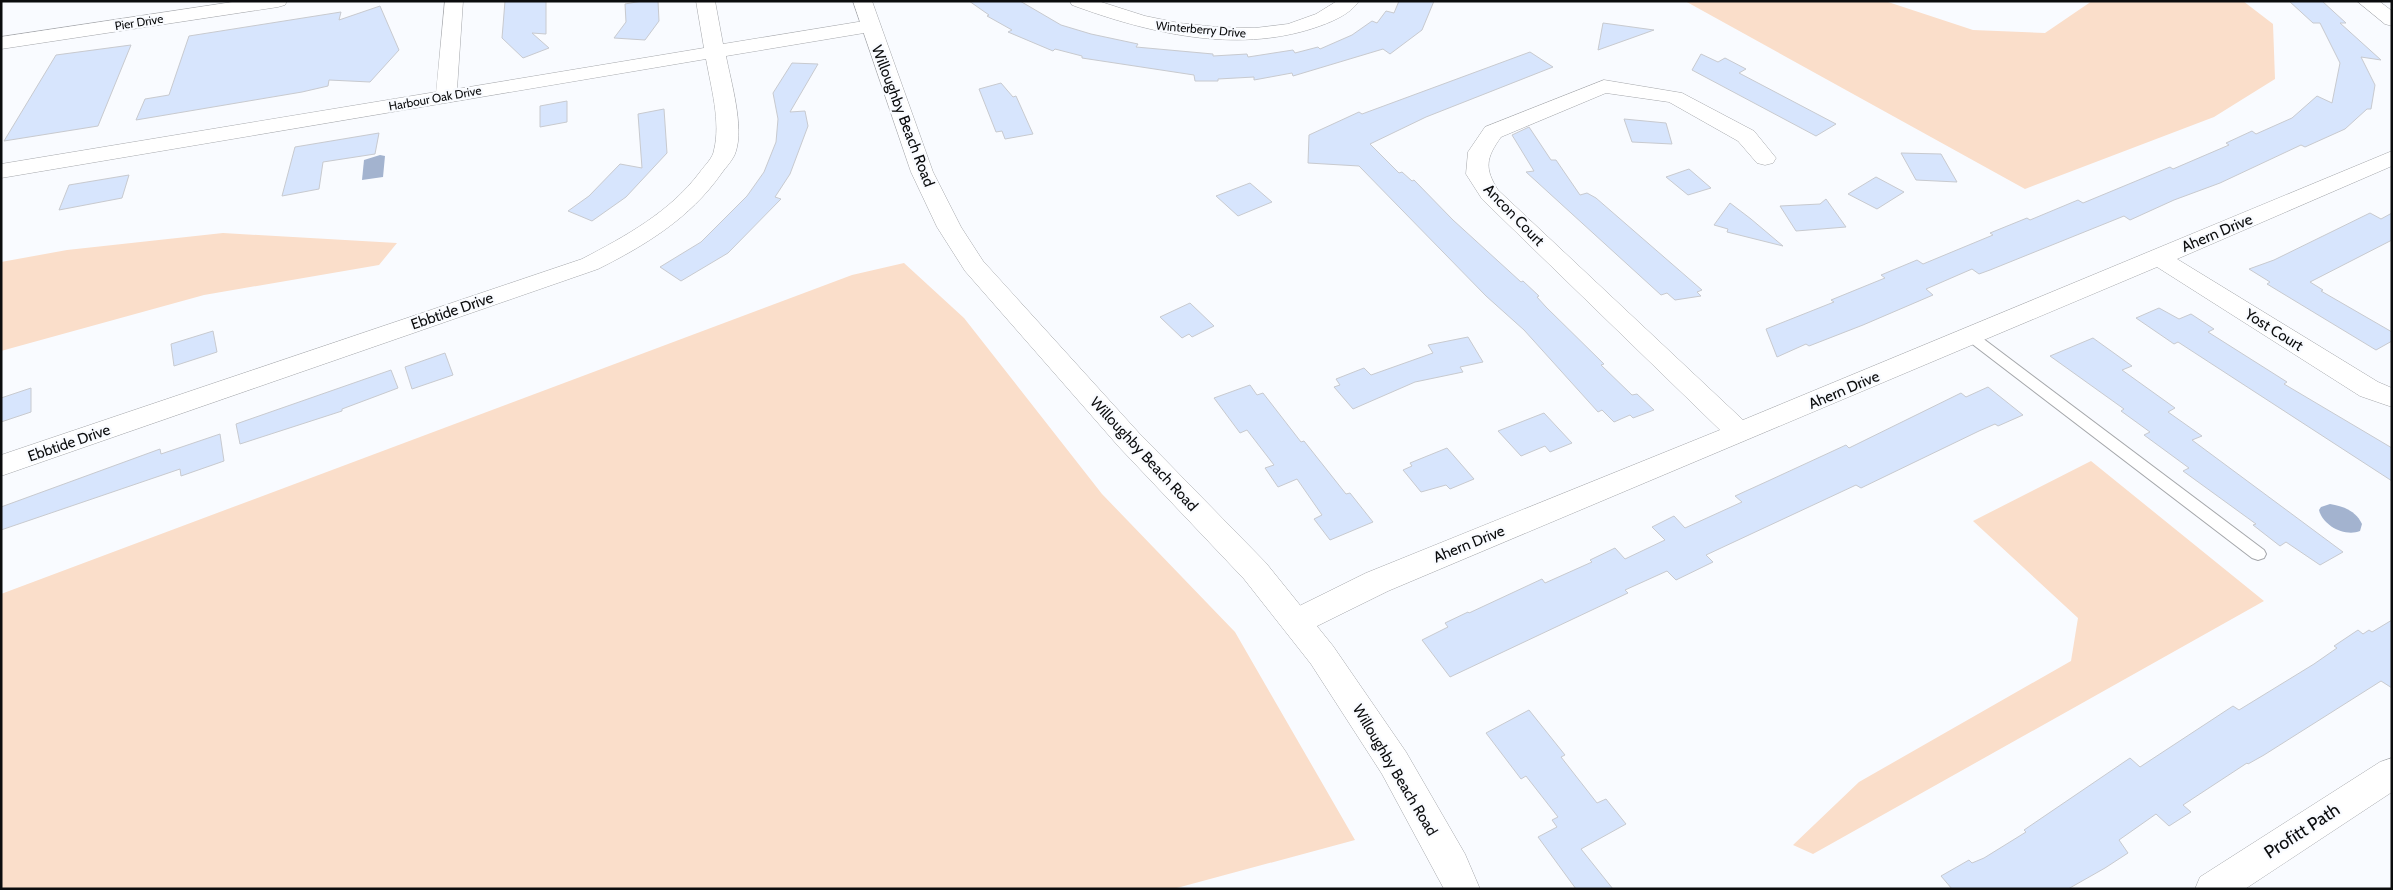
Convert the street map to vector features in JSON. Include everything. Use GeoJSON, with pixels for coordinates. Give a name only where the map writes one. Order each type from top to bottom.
{"type":"FeatureCollection","features":[{"type":"Feature","properties":{"kind":"street","name":"Pier Drive"},"geometry":{"type":"LineString","coordinates":[[1,43],[202,7],[278,1]]}},
{"type":"Feature","properties":{"kind":"street"},"geometry":{"type":"LineString","coordinates":[[446,96],[454,1]]}},
{"type":"Feature","properties":{"kind":"street","name":"Ebbtide Drive"},"geometry":{"type":"LineString","coordinates":[[1,466],[590,264],[637,240],[674,214],[701,188],[725,151],[727,122],[705,1]]}},
{"type":"Feature","properties":{"kind":"street","name":"Winterberry Drive"},"geometry":{"type":"LineString","coordinates":[[1079,1],[1125,18],[1151,24],[1248,34],[1297,28],[1324,18],[1350,1]]}},
{"type":"Feature","properties":{"kind":"street"},"geometry":{"type":"LineString","coordinates":[[2366,1],[2392,20]]}},
{"type":"Feature","properties":{"kind":"street","name":"Harbour Oak Drive"},"geometry":{"type":"LineString","coordinates":[[1,171],[714,52],[866,14]]}},
{"type":"Feature","properties":{"kind":"street","name":"Willoughby Beach Road"},"geometry":{"type":"LineString","coordinates":[[866,14],[922,172],[949,227],[974,266],[1129,440],[1255,571],[1322,655],[1394,762],[1452,866],[1462,889]]}},
{"type":"Feature","properties":{"kind":"street","name":"Ancon Court"},"geometry":{"type":"LineString","coordinates":[[1740,433],[1490,194],[1477,174],[1479,152],[1492,132],[1604,86],[1676,97],[1746,136],[1765,158]]}},
{"type":"Feature","properties":{"kind":"street","name":"Ahern Drive"},"geometry":{"type":"LineString","coordinates":[[1296,622],[1377,582],[1740,433],[2392,158]]}},
{"type":"Feature","properties":{"kind":"street","name":"Yost Court"},"geometry":{"type":"LineString","coordinates":[[2158,258],[2369,389],[2392,398]]}},
{"type":"Feature","properties":{"kind":"street","name":"Profitt Path"},"geometry":{"type":"LineString","coordinates":[[2213,889],[2392,772]]}},
{"type":"Feature","properties":{"kind":"lane"},"geometry":{"type":"LineString","coordinates":[[1972,336],[2258,554]]}},
{"type":"Feature","properties":{"kind":"shaded area"},"geometry":{"type":"Polygon","coordinates":[[[1685,1],[1885,1],[1973,30],[2045,33],[2092,1],[2243,1],[2273,24],[2275,79],[2214,117],[2025,189],[1685,1]]]}},
{"type":"Feature","properties":{"kind":"shaded area"},"geometry":{"type":"Polygon","coordinates":[[[223,233],[397,243],[379,265],[204,295],[1,351],[1,262],[67,250],[223,233]]]}},
{"type":"Feature","properties":{"kind":"shaded area"},"geometry":{"type":"Polygon","coordinates":[[[904,263],[964,318],[1102,494],[1235,632],[1355,840],[1173,889],[1,889],[1,594],[852,275],[904,263]]]}},
{"type":"Feature","properties":{"kind":"shaded area"},"geometry":{"type":"Polygon","coordinates":[[[2091,461],[2264,601],[1813,854],[1793,845],[1859,782],[2071,661],[2078,618],[1973,521],[2091,461]]]}},
{"type":"Feature","properties":{"kind":"water"},"geometry":{"type":"Polygon","coordinates":[[[380,155],[385,156],[383,177],[362,180],[364,160],[380,155]]]}},
{"type":"Feature","properties":{"kind":"water"},"geometry":{"type":"Polygon","coordinates":[[[2330,504],[2353,512],[2362,524],[2360,531],[2348,533],[2341,531],[2325,521],[2319,510],[2321,507],[2330,504]]]}},
{"type":"Feature","properties":{"kind":"building"},"geometry":{"type":"Polygon","coordinates":[[[505,1],[546,1],[546,34],[532,33],[549,48],[523,58],[502,38],[505,1]]]}},
{"type":"Feature","properties":{"kind":"building"},"geometry":{"type":"Polygon","coordinates":[[[658,1],[659,21],[645,40],[614,38],[626,22],[625,4],[658,1]]]}},
{"type":"Feature","properties":{"kind":"building"},"geometry":{"type":"Polygon","coordinates":[[[969,1],[1020,1],[1061,25],[1091,34],[1138,44],[1136,47],[1213,54],[1213,56],[1247,54],[1248,57],[1293,50],[1295,53],[1318,47],[1320,49],[1352,35],[1372,21],[1377,23],[1386,11],[1394,13],[1399,1],[1434,1],[1422,30],[1390,54],[1383,49],[1293,76],[1292,73],[1254,80],[1254,77],[1218,79],[1218,81],[1195,81],[1194,75],[1082,58],[1082,56],[1055,49],[1053,51],[1008,32],[1012,30],[987,16],[989,15],[969,1]]]}},
{"type":"Feature","properties":{"kind":"building"},"geometry":{"type":"Polygon","coordinates":[[[2289,1],[2322,1],[2346,23],[2340,23],[2381,60],[2361,57],[2375,85],[2371,109],[2367,109],[2345,129],[2305,147],[2301,145],[2220,183],[2174,200],[2130,220],[2124,216],[1979,274],[1972,269],[1926,289],[1933,295],[1863,325],[1809,346],[1806,344],[1777,357],[1766,329],[1834,302],[1831,300],[1885,278],[1881,275],[1917,260],[1923,264],[1993,235],[1990,233],[2027,218],[2030,220],[2078,200],[2083,203],[2170,167],[2173,169],[2229,145],[2226,143],[2252,131],[2256,134],[2292,118],[2317,96],[2332,103],[2340,63],[2320,23],[2313,23],[2289,1]]]}},
{"type":"Feature","properties":{"kind":"building"},"geometry":{"type":"Polygon","coordinates":[[[380,6],[399,50],[370,82],[329,80],[328,86],[302,92],[136,120],[145,99],[169,95],[189,36],[341,12],[339,20],[380,6]]]}},
{"type":"Feature","properties":{"kind":"building"},"geometry":{"type":"Polygon","coordinates":[[[1603,23],[1654,30],[1598,50],[1603,23]]]}},
{"type":"Feature","properties":{"kind":"building"},"geometry":{"type":"Polygon","coordinates":[[[131,45],[98,126],[4,141],[56,55],[131,45]]]}},
{"type":"Feature","properties":{"kind":"building"},"geometry":{"type":"Polygon","coordinates":[[[1530,52],[1553,67],[1426,117],[1370,144],[1399,173],[1402,172],[1412,181],[1414,180],[1453,220],[1521,282],[1523,281],[1539,296],[1537,297],[1546,307],[1604,364],[1601,365],[1632,395],[1637,394],[1654,410],[1633,418],[1630,415],[1614,422],[1602,410],[1598,412],[1524,330],[1486,296],[1359,166],[1308,163],[1309,135],[1359,112],[1362,114],[1530,52]]]}},
{"type":"Feature","properties":{"kind":"building"},"geometry":{"type":"Polygon","coordinates":[[[1701,54],[1718,62],[1725,58],[1746,69],[1739,73],[1836,124],[1816,136],[1692,70],[1701,54]]]}},
{"type":"Feature","properties":{"kind":"building"},"geometry":{"type":"Polygon","coordinates":[[[792,63],[818,64],[790,112],[805,111],[808,126],[790,174],[775,197],[781,199],[728,253],[681,281],[660,267],[701,242],[747,196],[764,172],[776,142],[778,119],[773,93],[792,63]]]}},
{"type":"Feature","properties":{"kind":"building"},"geometry":{"type":"Polygon","coordinates":[[[1001,83],[1013,97],[1016,96],[1033,134],[1005,139],[1002,131],[996,132],[979,89],[1001,83]]]}},
{"type":"Feature","properties":{"kind":"building"},"geometry":{"type":"Polygon","coordinates":[[[567,101],[567,122],[540,127],[540,106],[567,101]]]}},
{"type":"Feature","properties":{"kind":"building"},"geometry":{"type":"Polygon","coordinates":[[[664,109],[667,153],[626,197],[592,221],[568,211],[589,196],[620,164],[642,168],[638,114],[664,109]]]}},
{"type":"Feature","properties":{"kind":"building"},"geometry":{"type":"Polygon","coordinates":[[[1624,119],[1666,123],[1672,144],[1632,142],[1624,119]]]}},
{"type":"Feature","properties":{"kind":"building"},"geometry":{"type":"Polygon","coordinates":[[[1529,127],[1551,160],[1556,160],[1580,195],[1587,193],[1596,198],[1702,290],[1697,292],[1701,296],[1675,300],[1667,293],[1661,295],[1526,172],[1534,171],[1512,135],[1529,127]]]}},
{"type":"Feature","properties":{"kind":"building"},"geometry":{"type":"Polygon","coordinates":[[[379,133],[375,154],[323,162],[319,189],[282,196],[295,147],[379,133]]]}},
{"type":"Feature","properties":{"kind":"building"},"geometry":{"type":"Polygon","coordinates":[[[1901,153],[1941,154],[1957,182],[1916,180],[1901,153]]]}},
{"type":"Feature","properties":{"kind":"building"},"geometry":{"type":"Polygon","coordinates":[[[1689,169],[1711,188],[1688,195],[1666,177],[1689,169]]]}},
{"type":"Feature","properties":{"kind":"building"},"geometry":{"type":"Polygon","coordinates":[[[129,175],[122,198],[59,210],[69,185],[129,175]]]}},
{"type":"Feature","properties":{"kind":"building"},"geometry":{"type":"Polygon","coordinates":[[[1876,177],[1904,192],[1877,209],[1848,194],[1876,177]]]}},
{"type":"Feature","properties":{"kind":"building"},"geometry":{"type":"Polygon","coordinates":[[[1250,183],[1272,202],[1238,216],[1216,196],[1250,183]]]}},
{"type":"Feature","properties":{"kind":"building"},"geometry":{"type":"Polygon","coordinates":[[[1826,199],[1846,227],[1796,231],[1780,206],[1820,204],[1826,199]]]}},
{"type":"Feature","properties":{"kind":"building"},"geometry":{"type":"Polygon","coordinates":[[[1730,203],[1783,246],[1727,232],[1728,229],[1714,225],[1730,203]]]}},
{"type":"Feature","properties":{"kind":"building"},"geometry":{"type":"Polygon","coordinates":[[[2370,213],[2381,219],[2392,213],[2392,240],[2310,282],[2323,290],[2321,291],[2392,332],[2392,341],[2376,350],[2267,284],[2270,282],[2249,269],[2274,260],[2370,213]]]}},
{"type":"Feature","properties":{"kind":"building"},"geometry":{"type":"Polygon","coordinates":[[[1190,303],[1214,326],[1192,337],[1189,334],[1182,338],[1160,317],[1190,303]]]}},
{"type":"Feature","properties":{"kind":"building"},"geometry":{"type":"Polygon","coordinates":[[[2159,308],[2179,319],[2191,314],[2214,329],[2208,332],[2287,382],[2284,384],[2392,448],[2392,481],[2178,342],[2174,344],[2136,318],[2159,308]]]}},
{"type":"Feature","properties":{"kind":"building"},"geometry":{"type":"Polygon","coordinates":[[[213,331],[217,352],[174,366],[171,344],[213,331]]]}},
{"type":"Feature","properties":{"kind":"building"},"geometry":{"type":"Polygon","coordinates":[[[1468,337],[1483,362],[1460,367],[1463,372],[1415,382],[1353,409],[1334,387],[1340,385],[1336,379],[1364,368],[1371,375],[1433,353],[1428,345],[1468,337]]]}},
{"type":"Feature","properties":{"kind":"building"},"geometry":{"type":"Polygon","coordinates":[[[2093,338],[2132,366],[2122,370],[2175,408],[2168,412],[2202,436],[2192,440],[2343,552],[2320,565],[2286,542],[2280,546],[2253,525],[2256,524],[2183,471],[2189,468],[2144,435],[2150,432],[2121,411],[2124,409],[2050,356],[2093,338]]]}},
{"type":"Feature","properties":{"kind":"building"},"geometry":{"type":"Polygon","coordinates":[[[445,353],[453,375],[412,389],[405,367],[445,353]]]}},
{"type":"Feature","properties":{"kind":"building"},"geometry":{"type":"Polygon","coordinates":[[[391,370],[398,388],[342,409],[342,411],[240,444],[236,424],[391,370]]]}},
{"type":"Feature","properties":{"kind":"building"},"geometry":{"type":"Polygon","coordinates":[[[1250,385],[1257,395],[1263,393],[1301,442],[1304,441],[1346,494],[1350,493],[1373,522],[1330,540],[1314,519],[1322,515],[1297,479],[1278,487],[1265,468],[1274,465],[1247,430],[1240,433],[1214,398],[1250,385]]]}},
{"type":"Feature","properties":{"kind":"building"},"geometry":{"type":"Polygon","coordinates":[[[1988,387],[2023,415],[1998,426],[1995,424],[1979,431],[1861,488],[1856,485],[1706,555],[1713,562],[1676,580],[1667,571],[1625,590],[1628,593],[1450,677],[1422,640],[1448,627],[1445,623],[1468,612],[1542,579],[1545,583],[1592,562],[1590,560],[1615,548],[1625,559],[1665,540],[1652,527],[1674,516],[1685,528],[1742,502],[1735,496],[1846,445],[1849,448],[1961,393],[1966,397],[1988,387]]]}},
{"type":"Feature","properties":{"kind":"building"},"geometry":{"type":"Polygon","coordinates":[[[31,388],[31,412],[1,422],[1,398],[31,388]]]}},
{"type":"Feature","properties":{"kind":"building"},"geometry":{"type":"Polygon","coordinates":[[[1544,413],[1572,443],[1550,452],[1545,446],[1521,456],[1498,431],[1544,413]]]}},
{"type":"Feature","properties":{"kind":"building"},"geometry":{"type":"Polygon","coordinates":[[[220,434],[224,461],[181,476],[180,469],[1,530],[1,507],[160,449],[161,454],[220,434]]]}},
{"type":"Feature","properties":{"kind":"building"},"geometry":{"type":"Polygon","coordinates":[[[1447,448],[1474,479],[1450,489],[1446,485],[1421,492],[1403,470],[1412,466],[1410,463],[1447,448]]]}},
{"type":"Feature","properties":{"kind":"building"},"geometry":{"type":"Polygon","coordinates":[[[2392,620],[2392,688],[2381,681],[2264,755],[2247,763],[2183,805],[2191,812],[2169,826],[2156,814],[2119,840],[2128,853],[2105,868],[2068,889],[1952,889],[1941,876],[1969,860],[1972,863],[1984,858],[2026,832],[2024,830],[2130,758],[2140,767],[2233,706],[2239,710],[2314,664],[2337,648],[2334,646],[2358,630],[2363,634],[2369,630],[2372,632],[2392,620]]]}},
{"type":"Feature","properties":{"kind":"building"},"geometry":{"type":"Polygon","coordinates":[[[1529,710],[1565,755],[1561,757],[1597,803],[1606,799],[1626,824],[1581,849],[1613,889],[1576,889],[1538,837],[1557,827],[1552,820],[1558,817],[1526,776],[1521,779],[1486,733],[1529,710]]]}}]}
